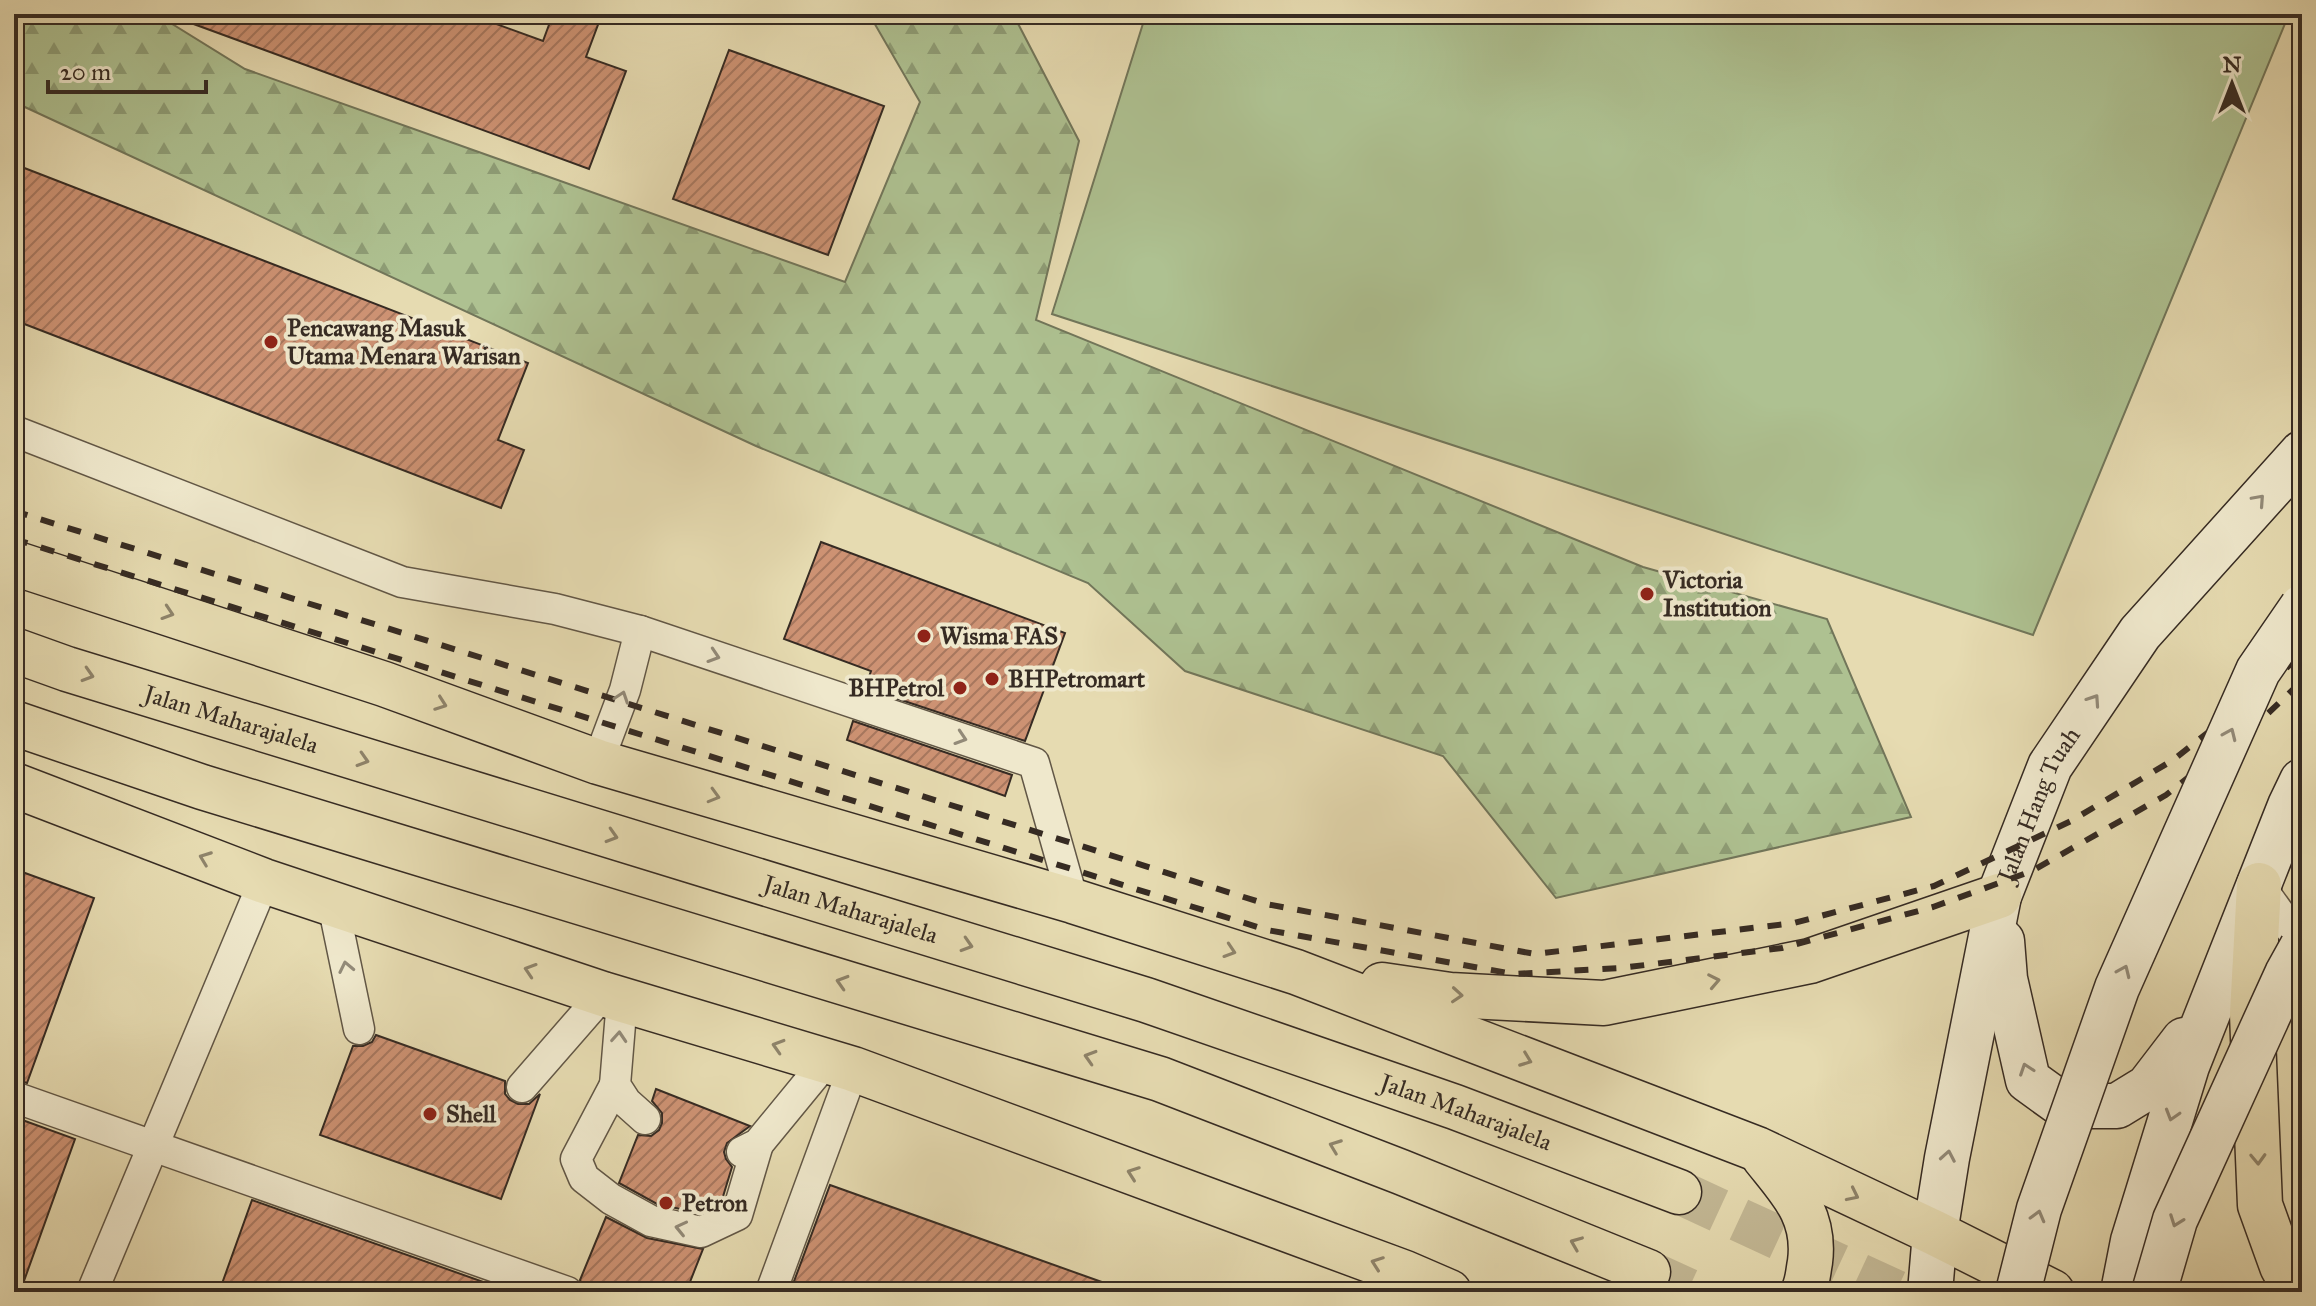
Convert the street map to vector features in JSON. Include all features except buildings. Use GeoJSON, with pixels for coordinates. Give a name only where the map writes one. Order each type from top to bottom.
{"type":"FeatureCollection","features":[{"type":"Feature","properties":{"kind":"highway"},"geometry":{"type":"LineString","coordinates":[[14,563],[384,684],[598,762],[1073,901],[1296,972],[1757,1149],[2052,1292]]}},
{"type":"Feature","properties":{"kind":"highway","name":"Jalan Maharajalela"},"geometry":{"type":"LineString","coordinates":[[14,650],[67,669],[1146,1000],[1455,1107],[1679,1192]]}},
{"type":"Feature","properties":{"kind":"highway"},"geometry":{"type":"LineString","coordinates":[[14,723],[202,787],[1160,1079],[1648,1272]]}},
{"type":"Feature","properties":{"kind":"highway"},"geometry":{"type":"LineString","coordinates":[[14,785],[264,881],[612,997],[840,1065],[1405,1273],[1449,1292]]}},
{"type":"Feature","properties":{"kind":"highway"},"geometry":{"type":"LineString","coordinates":[[2259,885],[2252,1014],[2260,1205],[2282,1266],[2296,1292]]}},
{"type":"Feature","properties":{"kind":"highway"},"geometry":{"type":"LineString","coordinates":[[1296,972],[1450,995],[1604,1003],[1810,961],[1999,896]]}},
{"type":"Feature","properties":{"kind":"highway"},"geometry":{"type":"LineString","coordinates":[[1757,1149],[1801,1203],[1813,1239],[1807,1284],[1803,1292]]}},
{"type":"Feature","properties":{"kind":"main road","name":"Jalan Hang Tuah"},"geometry":{"type":"LineString","coordinates":[[1930,1292],[1935,1233],[1947,1158],[1999,896],[2050,766],[2140,633],[2302,453]]}},
{"type":"Feature","properties":{"kind":"main road"},"geometry":{"type":"LineString","coordinates":[[2018,1292],[2039,1209],[2117,988],[2258,671],[2302,607]]}},
{"type":"Feature","properties":{"kind":"main road"},"geometry":{"type":"LineString","coordinates":[[2123,1292],[2133,1241],[2187,1066],[2259,885],[2298,800]]}},
{"type":"Feature","properties":{"kind":"main road"},"geometry":{"type":"LineString","coordinates":[[1999,896],[2005,979],[2028,1080],[2064,1106],[2117,1106],[2148,1087],[2210,1007]]}},
{"type":"Feature","properties":{"kind":"main road"},"geometry":{"type":"LineString","coordinates":[[2154,1292],[2175,1220],[2302,946]]}},
{"type":"Feature","properties":{"kind":"lane"},"geometry":{"type":"LineString","coordinates":[[14,431],[402,582],[555,609],[640,631],[1034,763],[1073,901]]}},
{"type":"Feature","properties":{"kind":"lane"},"geometry":{"type":"LineString","coordinates":[[598,762],[625,690],[640,631]]}},
{"type":"Feature","properties":{"kind":"lane"},"geometry":{"type":"LineString","coordinates":[[92,1292],[264,881]]}},
{"type":"Feature","properties":{"kind":"lane"},"geometry":{"type":"LineString","coordinates":[[2259,885],[2302,946]]}},
{"type":"Feature","properties":{"kind":"lane"},"geometry":{"type":"LineString","coordinates":[[333,904],[359,1029]]}},
{"type":"Feature","properties":{"kind":"lane"},"geometry":{"type":"LineString","coordinates":[[612,997],[615,1085],[576,1159],[584,1178],[611,1199],[651,1221],[701,1232],[737,1215],[750,1148],[840,1065]]}},
{"type":"Feature","properties":{"kind":"lane"},"geometry":{"type":"LineString","coordinates":[[522,1087],[612,997]]}},
{"type":"Feature","properties":{"kind":"lane"},"geometry":{"type":"LineString","coordinates":[[771,1292],[840,1065]]}},
{"type":"Feature","properties":{"kind":"lane"},"geometry":{"type":"LineString","coordinates":[[615,1085],[626,1102],[645,1119]]}},
{"type":"Feature","properties":{"kind":"lane"},"geometry":{"type":"LineString","coordinates":[[14,1097],[567,1292]]}},
{"type":"Feature","properties":{"kind":"green space"},"geometry":{"type":"Polygon","coordinates":[[[14,14],[156,14],[245,69],[845,282],[920,102],[869,14],[1013,14],[1079,141],[1036,320],[1643,567],[1827,619],[1911,817],[1556,898],[1443,756],[1185,671],[1088,583],[756,446],[14,102],[14,14]]]}},
{"type":"Feature","properties":{"kind":"green space"},"geometry":{"type":"Polygon","coordinates":[[[1146,14],[2289,14],[2033,635],[1052,314],[1146,14]]]}},
{"type":"Feature","properties":{"kind":"tunnel"},"geometry":{"type":"LineString","coordinates":[[1679,1192],[1896,1292]]}},
{"type":"Feature","properties":{"kind":"tunnel"},"geometry":{"type":"LineString","coordinates":[[1648,1272],[1692,1292]]}},
{"type":"Feature","properties":{"kind":"railway"},"geometry":{"type":"LineString","coordinates":[[14,511],[1266,904],[1535,954],[1794,923],[1934,886],[2071,821],[2173,760],[2276,679],[2302,652]]}},
{"type":"Feature","properties":{"kind":"railway"},"geometry":{"type":"LineString","coordinates":[[14,539],[1267,930],[1514,974],[1621,968],[1782,948],[1933,907],[2032,871],[2166,795],[2261,720],[2302,681]]}},
{"type":"Feature","properties":{"kind":"place","name":"Pencawang Masuk Utama Menara Warisan"},"geometry":{"type":"Point","coordinates":[271,342]}},
{"type":"Feature","properties":{"kind":"place","name":"Victoria Institution"},"geometry":{"type":"Point","coordinates":[1647,594]}},
{"type":"Feature","properties":{"kind":"place","name":"Wisma FAS"},"geometry":{"type":"Point","coordinates":[924,636]}},
{"type":"Feature","properties":{"kind":"place","name":"BHPetromart"},"geometry":{"type":"Point","coordinates":[992,679]}},
{"type":"Feature","properties":{"kind":"place","name":"BHPetrol"},"geometry":{"type":"Point","coordinates":[960,688]}},
{"type":"Feature","properties":{"kind":"place","name":"Shell"},"geometry":{"type":"Point","coordinates":[430,1114]}},
{"type":"Feature","properties":{"kind":"place","name":"Petron"},"geometry":{"type":"Point","coordinates":[666,1203]}}]}
